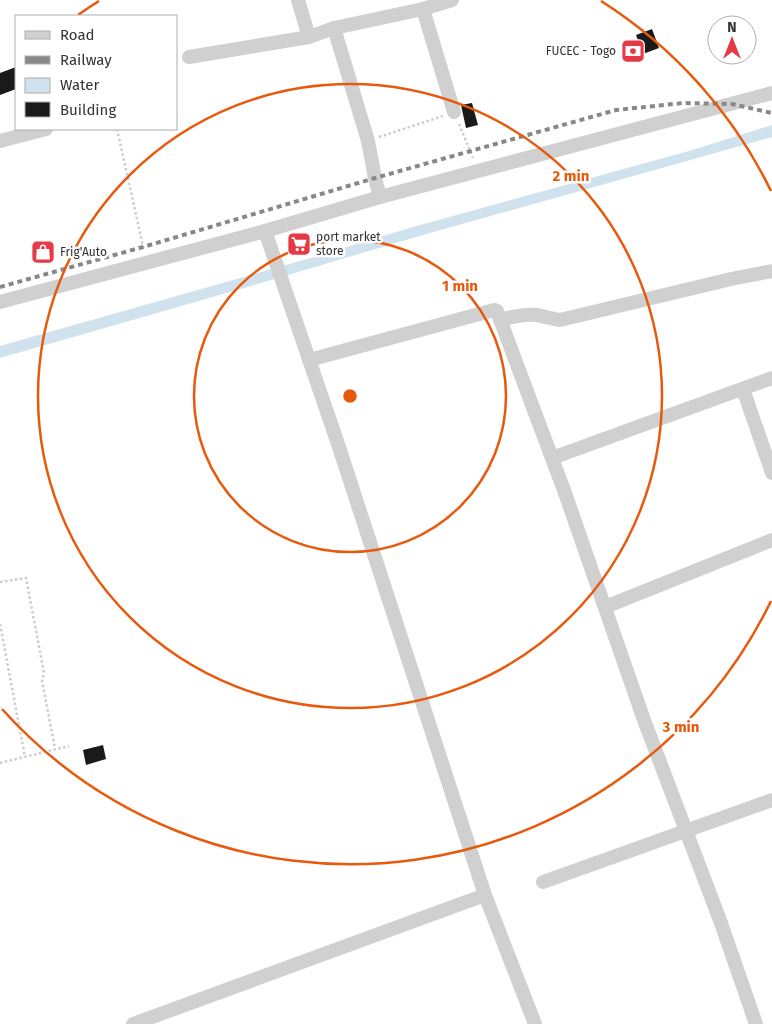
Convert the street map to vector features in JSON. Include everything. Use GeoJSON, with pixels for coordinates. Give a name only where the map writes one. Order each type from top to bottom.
{"type":"FeatureCollection","features":[{"type":"Feature","properties":{"kind":"street"},"geometry":{"type":"LineString","coordinates":[[298,0],[309,36]]}},
{"type":"Feature","properties":{"kind":"street"},"geometry":{"type":"LineString","coordinates":[[189,58],[309,36],[334,28],[423,9],[452,0]]}},
{"type":"Feature","properties":{"kind":"street"},"geometry":{"type":"LineString","coordinates":[[423,9],[454,112]]}},
{"type":"Feature","properties":{"kind":"street"},"geometry":{"type":"LineString","coordinates":[[334,28],[368,141],[380,197]]}},
{"type":"Feature","properties":{"kind":"street"},"geometry":{"type":"LineString","coordinates":[[0,302],[264,231],[380,197],[772,93]]}},
{"type":"Feature","properties":{"kind":"street"},"geometry":{"type":"LineString","coordinates":[[0,141],[42,130]]}},
{"type":"Feature","properties":{"kind":"street"},"geometry":{"type":"LineString","coordinates":[[264,231],[338,444],[485,895],[536,1024]]}},
{"type":"Feature","properties":{"kind":"street"},"geometry":{"type":"LineString","coordinates":[[500,320],[510,317],[537,315],[560,320],[772,271]]}},
{"type":"Feature","properties":{"kind":"street"},"geometry":{"type":"LineString","coordinates":[[309,360],[494,310],[497,311],[552,458],[644,720],[721,923],[756,1024]]}},
{"type":"Feature","properties":{"kind":"street"},"geometry":{"type":"LineString","coordinates":[[552,458],[772,378]]}},
{"type":"Feature","properties":{"kind":"street"},"geometry":{"type":"LineString","coordinates":[[743,389],[772,473]]}},
{"type":"Feature","properties":{"kind":"street"},"geometry":{"type":"LineString","coordinates":[[605,607],[772,540]]}},
{"type":"Feature","properties":{"kind":"street"},"geometry":{"type":"LineString","coordinates":[[543,882],[772,800]]}},
{"type":"Feature","properties":{"kind":"street"},"geometry":{"type":"LineString","coordinates":[[134,1024],[485,895]]}},
{"type":"Feature","properties":{"kind":"path"},"geometry":{"type":"LineString","coordinates":[[368,141],[454,112],[471,152],[477,172]]}},
{"type":"Feature","properties":{"kind":"path"},"geometry":{"type":"LineString","coordinates":[[117,130],[148,262]]}},
{"type":"Feature","properties":{"kind":"path"},"geometry":{"type":"LineString","coordinates":[[0,582],[26,578],[44,674],[42,677],[42,687],[55,749]]}},
{"type":"Feature","properties":{"kind":"path"},"geometry":{"type":"LineString","coordinates":[[0,624],[25,757]]}},
{"type":"Feature","properties":{"kind":"path"},"geometry":{"type":"LineString","coordinates":[[0,763],[69,746]]}},
{"type":"Feature","properties":{"kind":"water"},"geometry":{"type":"Polygon","coordinates":[[[772,125],[772,137],[416,237],[0,358],[0,346],[413,227],[689,151],[772,125]]]}},
{"type":"Feature","properties":{"kind":"building"},"geometry":{"type":"Polygon","coordinates":[[[652,29],[659,48],[643,54],[636,35],[652,29]]]}},
{"type":"Feature","properties":{"kind":"building"},"geometry":{"type":"Polygon","coordinates":[[[15,67],[15,89],[0,95],[0,73],[15,67]]]}},
{"type":"Feature","properties":{"kind":"building"},"geometry":{"type":"Polygon","coordinates":[[[472,103],[478,125],[466,128],[461,105],[472,103]]]}},
{"type":"Feature","properties":{"kind":"building"},"geometry":{"type":"Polygon","coordinates":[[[103,745],[106,759],[86,765],[83,750],[103,745]]]}},
{"type":"Feature","properties":{"kind":"railway"},"geometry":{"type":"LineString","coordinates":[[0,287],[616,110],[683,103],[732,104],[772,113]]}},
{"type":"Feature","properties":{"kind":"place","name":"FUCEC - Togo"},"geometry":{"type":"Point","coordinates":[633,51]}},
{"type":"Feature","properties":{"kind":"place","name":"port market store"},"geometry":{"type":"Point","coordinates":[299,244]}},
{"type":"Feature","properties":{"kind":"place","name":"Frig'Auto"},"geometry":{"type":"Point","coordinates":[43,252]}}]}
